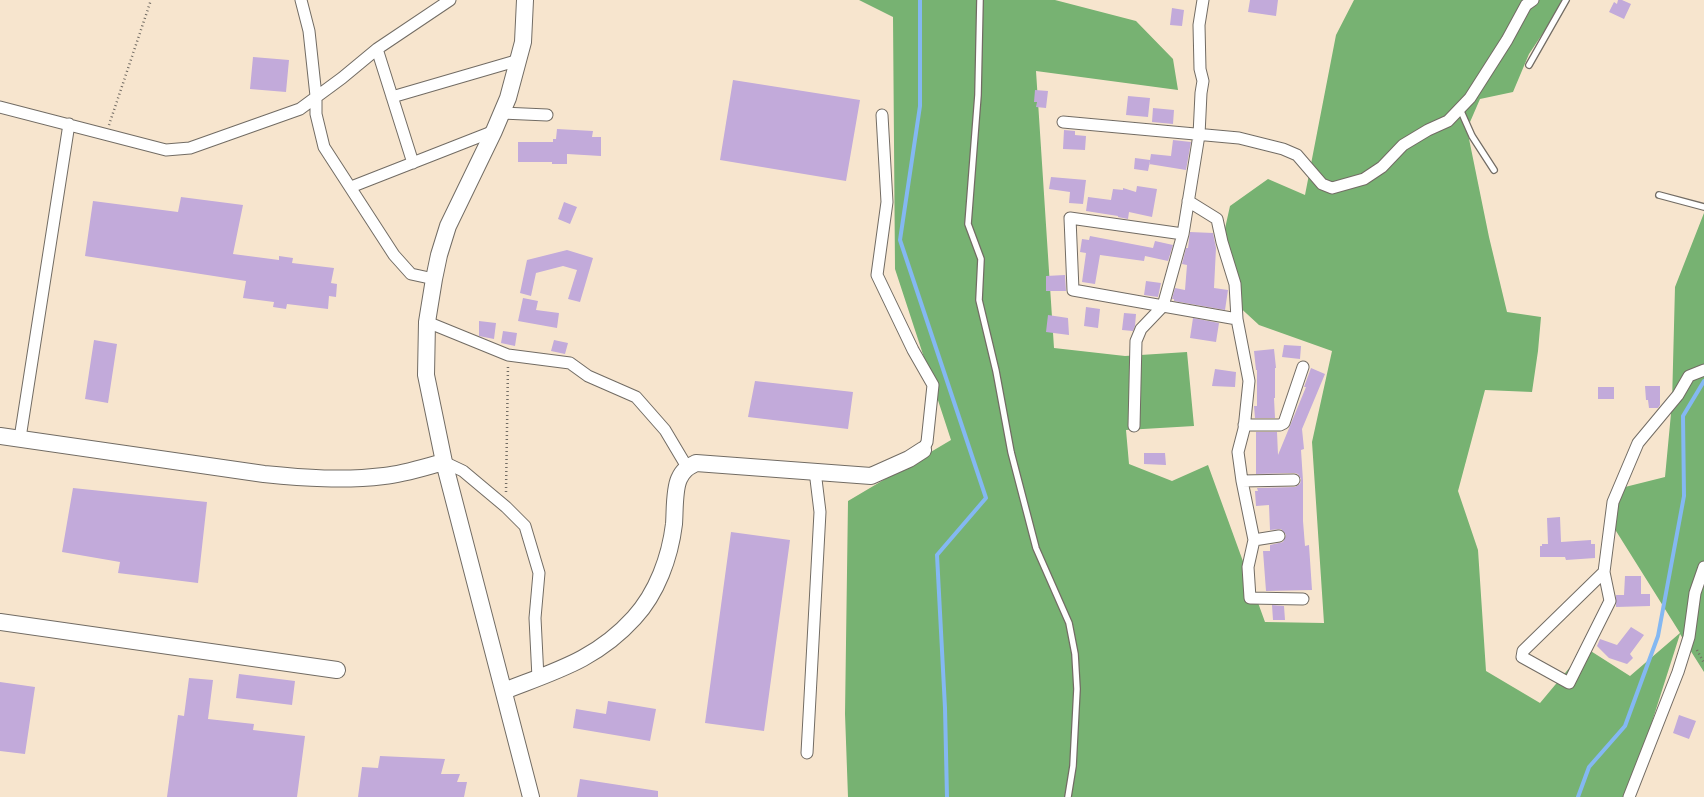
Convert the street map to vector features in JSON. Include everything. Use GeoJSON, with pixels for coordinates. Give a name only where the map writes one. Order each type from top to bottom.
{"type":"FeatureCollection","features":[{"type":"Feature","properties":{"kind":"street"},"geometry":{"type":"LineString","coordinates":[[301,0],[308,31],[316,96],[316,114],[324,147],[394,255],[411,274],[434,279]]}},
{"type":"Feature","properties":{"kind":"street"},"geometry":{"type":"LineString","coordinates":[[0,107],[166,150],[190,148],[300,109],[342,78],[377,49],[450,0]]}},
{"type":"Feature","properties":{"kind":"street"},"geometry":{"type":"LineString","coordinates":[[525,0],[519,60],[508,98],[502,114],[448,226],[434,279],[427,322],[426,375],[444,462],[531,797]]}},
{"type":"Feature","properties":{"kind":"street"},"geometry":{"type":"LineString","coordinates":[[1134,426],[1136,341],[1141,329],[1163,306],[1183,234],[1199,135],[1203,81],[1200,69],[1199,25],[1203,0]]}},
{"type":"Feature","properties":{"kind":"street"},"geometry":{"type":"LineString","coordinates":[[1063,122],[1238,138],[1283,149],[1296,155],[1322,184],[1332,188],[1364,179],[1382,167],[1403,145],[1428,130],[1448,121],[1470,98],[1507,40],[1526,5],[1533,0]]}},
{"type":"Feature","properties":{"kind":"street"},"geometry":{"type":"LineString","coordinates":[[377,49],[413,163]]}},
{"type":"Feature","properties":{"kind":"street"},"geometry":{"type":"LineString","coordinates":[[392,97],[519,60]]}},
{"type":"Feature","properties":{"kind":"street"},"geometry":{"type":"LineString","coordinates":[[502,114],[547,115]]}},
{"type":"Feature","properties":{"kind":"street"},"geometry":{"type":"LineString","coordinates":[[504,691],[573,664],[594,653],[617,635],[635,617],[651,595],[665,565],[673,534],[678,481],[687,467],[696,463],[871,476],[909,459],[923,450],[927,442],[932,385],[913,350],[877,275],[887,202],[882,116]]}},
{"type":"Feature","properties":{"kind":"street"},"geometry":{"type":"LineString","coordinates":[[20,438],[69,124]]}},
{"type":"Feature","properties":{"kind":"street"},"geometry":{"type":"LineString","coordinates":[[351,187],[494,131]]}},
{"type":"Feature","properties":{"kind":"street"},"geometry":{"type":"LineString","coordinates":[[1188,201],[1217,220],[1235,284],[1237,319],[1249,380],[1244,425],[1238,452],[1242,481],[1254,540],[1248,567],[1250,598],[1303,599]]}},
{"type":"Feature","properties":{"kind":"street"},"geometry":{"type":"LineString","coordinates":[[1183,234],[1070,218],[1073,290],[1237,319]]}},
{"type":"Feature","properties":{"kind":"street"},"geometry":{"type":"LineString","coordinates":[[427,322],[508,355],[570,363],[588,376],[636,398],[665,430],[687,467]]}},
{"type":"Feature","properties":{"kind":"street"},"geometry":{"type":"LineString","coordinates":[[1244,425],[1280,425],[1284,423],[1304,367]]}},
{"type":"Feature","properties":{"kind":"street"},"geometry":{"type":"LineString","coordinates":[[1604,572],[1523,651],[1522,657],[1569,683],[1610,601],[1604,572],[1613,502],[1638,443],[1678,395],[1689,376],[1704,370]]}},
{"type":"Feature","properties":{"kind":"street"},"geometry":{"type":"LineString","coordinates":[[0,436],[264,474],[305,478],[385,476],[444,462],[464,471],[506,506],[525,526],[538,573],[535,618],[538,678]]}},
{"type":"Feature","properties":{"kind":"street"},"geometry":{"type":"LineString","coordinates":[[807,753],[820,512],[815,472]]}},
{"type":"Feature","properties":{"kind":"street"},"geometry":{"type":"LineString","coordinates":[[1242,481],[1294,480]]}},
{"type":"Feature","properties":{"kind":"street"},"geometry":{"type":"LineString","coordinates":[[1254,540],[1279,536]]}},
{"type":"Feature","properties":{"kind":"street"},"geometry":{"type":"LineString","coordinates":[[1629,797],[1678,672],[1689,637],[1695,592],[1704,567]]}},
{"type":"Feature","properties":{"kind":"street"},"geometry":{"type":"LineString","coordinates":[[0,622],[337,670]]}},
{"type":"Feature","properties":{"kind":"lane"},"geometry":{"type":"LineString","coordinates":[[980,0],[978,95],[968,224],[981,259],[979,300],[996,371],[1011,452],[1036,548],[1070,623],[1076,654],[1076,720],[1073,766],[1068,797]]}},
{"type":"Feature","properties":{"kind":"lane"},"geometry":{"type":"LineString","coordinates":[[1529,65],[1566,0]]}},
{"type":"Feature","properties":{"kind":"lane"},"geometry":{"type":"LineString","coordinates":[[1460,109],[1472,136],[1494,170]]}},
{"type":"Feature","properties":{"kind":"lane"},"geometry":{"type":"LineString","coordinates":[[1659,195],[1704,207]]}},
{"type":"Feature","properties":{"kind":"path"},"geometry":{"type":"LineString","coordinates":[[106,134],[151,0]]}},
{"type":"Feature","properties":{"kind":"path"},"geometry":{"type":"LineString","coordinates":[[506,506],[508,355]]}},
{"type":"Feature","properties":{"kind":"green space"},"geometry":{"type":"Polygon","coordinates":[[[859,0],[1055,0],[1136,21],[1173,59],[1178,90],[1036,71],[1054,348],[1125,356],[1187,352],[1194,426],[1126,430],[1129,464],[1172,481],[1208,465],[1265,622],[1324,623],[1312,442],[1332,351],[1259,325],[1234,302],[1222,242],[1230,206],[1268,179],[1305,195],[1336,35],[1354,0],[1565,0],[1529,54],[1513,92],[1480,99],[1467,129],[1489,237],[1507,312],[1541,317],[1532,392],[1485,390],[1458,491],[1478,550],[1486,671],[1540,703],[1586,648],[1630,676],[1680,633],[1611,523],[1621,488],[1665,477],[1672,403],[1675,287],[1704,213],[1704,672],[1680,634],[1628,797],[848,797],[845,714],[848,501],[951,440],[895,269],[893,17],[859,0]]]}},
{"type":"Feature","properties":{"kind":"building"},"geometry":{"type":"Polygon","coordinates":[[[1250,0],[1278,0],[1276,16],[1248,12],[1250,0]]]}},
{"type":"Feature","properties":{"kind":"building"},"geometry":{"type":"Polygon","coordinates":[[[1618,0],[1631,4],[1624,19],[1609,12],[1614,2],[1617,4],[1618,0]]]}},
{"type":"Feature","properties":{"kind":"building"},"geometry":{"type":"Polygon","coordinates":[[[1172,8],[1184,10],[1182,26],[1170,25],[1172,8]]]}},
{"type":"Feature","properties":{"kind":"building"},"geometry":{"type":"Polygon","coordinates":[[[253,57],[289,60],[286,92],[250,89],[253,57]]]}},
{"type":"Feature","properties":{"kind":"building"},"geometry":{"type":"Polygon","coordinates":[[[733,80],[860,100],[846,181],[720,160],[733,80]]]}},
{"type":"Feature","properties":{"kind":"building"},"geometry":{"type":"Polygon","coordinates":[[[1035,90],[1048,91],[1046,108],[1036,107],[1037,102],[1034,102],[1035,90]]]}},
{"type":"Feature","properties":{"kind":"building"},"geometry":{"type":"Polygon","coordinates":[[[1128,96],[1150,98],[1148,117],[1126,115],[1128,96]]]}},
{"type":"Feature","properties":{"kind":"building"},"geometry":{"type":"Polygon","coordinates":[[[1153,108],[1174,110],[1173,124],[1152,122],[1153,108]]]}},
{"type":"Feature","properties":{"kind":"building"},"geometry":{"type":"Polygon","coordinates":[[[557,129],[593,131],[592,137],[601,137],[601,156],[567,154],[567,164],[552,164],[552,162],[518,162],[518,142],[553,142],[553,139],[556,139],[557,129]]]}},
{"type":"Feature","properties":{"kind":"building"},"geometry":{"type":"Polygon","coordinates":[[[1064,130],[1075,131],[1075,135],[1086,136],[1085,150],[1063,149],[1064,130]]]}},
{"type":"Feature","properties":{"kind":"building"},"geometry":{"type":"Polygon","coordinates":[[[1173,140],[1191,142],[1186,170],[1149,164],[1148,171],[1134,169],[1135,158],[1150,160],[1151,154],[1171,156],[1173,140]]]}},
{"type":"Feature","properties":{"kind":"building"},"geometry":{"type":"Polygon","coordinates":[[[1051,177],[1086,180],[1083,204],[1069,203],[1070,192],[1049,189],[1051,177]]]}},
{"type":"Feature","properties":{"kind":"building"},"geometry":{"type":"Polygon","coordinates":[[[1137,186],[1157,189],[1152,217],[1129,212],[1128,219],[1086,211],[1088,197],[1111,200],[1113,189],[1123,190],[1123,188],[1136,192],[1137,186]]]}},
{"type":"Feature","properties":{"kind":"building"},"geometry":{"type":"Polygon","coordinates":[[[181,197],[243,205],[233,254],[279,260],[279,256],[293,258],[292,263],[334,268],[331,283],[337,284],[336,297],[329,296],[328,309],[287,304],[286,309],[273,307],[274,302],[243,298],[246,281],[85,256],[93,201],[178,212],[181,197]]]}},
{"type":"Feature","properties":{"kind":"building"},"geometry":{"type":"Polygon","coordinates":[[[564,202],[577,207],[570,224],[558,219],[564,202]]]}},
{"type":"Feature","properties":{"kind":"building"},"geometry":{"type":"Polygon","coordinates":[[[1190,232],[1213,233],[1216,248],[1214,288],[1228,290],[1225,310],[1174,301],[1174,299],[1172,299],[1175,288],[1185,290],[1187,265],[1182,264],[1186,248],[1188,248],[1190,232]]]}},
{"type":"Feature","properties":{"kind":"building"},"geometry":{"type":"Polygon","coordinates":[[[1090,236],[1153,248],[1155,241],[1173,245],[1168,261],[1145,256],[1144,261],[1100,255],[1095,284],[1082,282],[1086,253],[1080,252],[1082,239],[1089,240],[1090,236]]]}},
{"type":"Feature","properties":{"kind":"building"},"geometry":{"type":"Polygon","coordinates":[[[567,250],[593,258],[580,302],[568,299],[577,270],[563,266],[536,273],[531,296],[520,293],[527,260],[567,250]]]}},
{"type":"Feature","properties":{"kind":"building"},"geometry":{"type":"Polygon","coordinates":[[[1065,275],[1066,291],[1046,291],[1046,276],[1065,275]]]}},
{"type":"Feature","properties":{"kind":"building"},"geometry":{"type":"Polygon","coordinates":[[[1146,281],[1161,283],[1158,297],[1144,295],[1146,281]]]}},
{"type":"Feature","properties":{"kind":"building"},"geometry":{"type":"Polygon","coordinates":[[[523,298],[538,301],[536,310],[559,313],[557,328],[518,321],[523,298]]]}},
{"type":"Feature","properties":{"kind":"building"},"geometry":{"type":"Polygon","coordinates":[[[1086,307],[1100,309],[1098,328],[1084,326],[1086,307]]]}},
{"type":"Feature","properties":{"kind":"building"},"geometry":{"type":"Polygon","coordinates":[[[1124,313],[1136,314],[1133,331],[1122,330],[1124,313]]]}},
{"type":"Feature","properties":{"kind":"building"},"geometry":{"type":"Polygon","coordinates":[[[1048,315],[1068,318],[1069,335],[1046,332],[1048,315]]]}},
{"type":"Feature","properties":{"kind":"building"},"geometry":{"type":"Polygon","coordinates":[[[1193,318],[1219,323],[1216,342],[1190,338],[1193,318]]]}},
{"type":"Feature","properties":{"kind":"building"},"geometry":{"type":"Polygon","coordinates":[[[479,321],[496,323],[494,339],[479,336],[479,321]]]}},
{"type":"Feature","properties":{"kind":"building"},"geometry":{"type":"Polygon","coordinates":[[[503,331],[517,333],[515,346],[501,343],[503,331]]]}},
{"type":"Feature","properties":{"kind":"building"},"geometry":{"type":"Polygon","coordinates":[[[94,340],[117,344],[108,403],[85,399],[94,340]]]}},
{"type":"Feature","properties":{"kind":"building"},"geometry":{"type":"Polygon","coordinates":[[[554,340],[568,343],[565,354],[551,351],[554,340]]]}},
{"type":"Feature","properties":{"kind":"building"},"geometry":{"type":"Polygon","coordinates":[[[1284,345],[1301,346],[1300,359],[1282,357],[1284,345]]]}},
{"type":"Feature","properties":{"kind":"building"},"geometry":{"type":"Polygon","coordinates":[[[1274,349],[1276,368],[1274,398],[1275,418],[1255,418],[1254,406],[1257,406],[1257,370],[1254,351],[1274,349]]]}},
{"type":"Feature","properties":{"kind":"building"},"geometry":{"type":"Polygon","coordinates":[[[1311,368],[1325,374],[1302,429],[1304,449],[1301,450],[1303,521],[1305,546],[1309,545],[1312,590],[1266,591],[1263,551],[1270,551],[1270,545],[1283,542],[1286,535],[1281,529],[1270,530],[1269,505],[1256,506],[1255,491],[1258,491],[1257,488],[1295,487],[1300,484],[1301,479],[1298,474],[1294,473],[1256,474],[1256,432],[1277,432],[1278,455],[1306,387],[1304,387],[1311,368]]]}},
{"type":"Feature","properties":{"kind":"building"},"geometry":{"type":"Polygon","coordinates":[[[1215,369],[1236,372],[1235,387],[1212,386],[1215,369]]]}},
{"type":"Feature","properties":{"kind":"building"},"geometry":{"type":"Polygon","coordinates":[[[755,381],[853,392],[848,429],[748,417],[755,381]]]}},
{"type":"Feature","properties":{"kind":"building"},"geometry":{"type":"Polygon","coordinates":[[[1645,386],[1660,386],[1660,405],[1658,408],[1649,408],[1648,400],[1646,400],[1645,386]]]}},
{"type":"Feature","properties":{"kind":"building"},"geometry":{"type":"Polygon","coordinates":[[[1598,387],[1614,387],[1614,399],[1598,399],[1598,387]]]}},
{"type":"Feature","properties":{"kind":"building"},"geometry":{"type":"Polygon","coordinates":[[[1144,453],[1165,453],[1166,465],[1144,464],[1144,453]]]}},
{"type":"Feature","properties":{"kind":"building"},"geometry":{"type":"Polygon","coordinates":[[[73,488],[207,502],[198,583],[118,573],[120,562],[62,552],[73,488]]]}},
{"type":"Feature","properties":{"kind":"building"},"geometry":{"type":"Polygon","coordinates":[[[1560,517],[1561,542],[1591,540],[1591,544],[1595,544],[1595,558],[1566,560],[1565,557],[1540,557],[1540,546],[1542,546],[1542,544],[1548,544],[1547,518],[1560,517]]]}},
{"type":"Feature","properties":{"kind":"building"},"geometry":{"type":"Polygon","coordinates":[[[731,532],[790,540],[764,731],[705,723],[731,532]]]}},
{"type":"Feature","properties":{"kind":"building"},"geometry":{"type":"Polygon","coordinates":[[[1625,576],[1641,576],[1641,594],[1650,594],[1650,606],[1616,607],[1616,595],[1624,595],[1625,576]]]}},
{"type":"Feature","properties":{"kind":"building"},"geometry":{"type":"Polygon","coordinates":[[[1272,605],[1284,606],[1285,620],[1273,620],[1272,605]]]}},
{"type":"Feature","properties":{"kind":"building"},"geometry":{"type":"Polygon","coordinates":[[[1631,627],[1644,635],[1630,654],[1633,658],[1627,664],[1609,658],[1597,646],[1600,639],[1617,645],[1631,627]]]}},
{"type":"Feature","properties":{"kind":"building"},"geometry":{"type":"Polygon","coordinates":[[[239,674],[295,681],[292,705],[236,698],[239,674]]]}},
{"type":"Feature","properties":{"kind":"building"},"geometry":{"type":"Polygon","coordinates":[[[189,678],[213,680],[208,719],[254,724],[253,730],[305,736],[297,797],[167,797],[178,715],[184,716],[189,678]]]}},
{"type":"Feature","properties":{"kind":"building"},"geometry":{"type":"Polygon","coordinates":[[[0,682],[35,687],[25,754],[0,751],[0,682]]]}},
{"type":"Feature","properties":{"kind":"building"},"geometry":{"type":"Polygon","coordinates":[[[608,701],[656,709],[650,741],[573,728],[576,709],[606,714],[608,701]]]}},
{"type":"Feature","properties":{"kind":"building"},"geometry":{"type":"Polygon","coordinates":[[[1679,715],[1696,721],[1689,739],[1673,733],[1679,715]]]}},
{"type":"Feature","properties":{"kind":"building"},"geometry":{"type":"Polygon","coordinates":[[[380,756],[445,759],[441,774],[460,774],[457,782],[467,782],[464,797],[358,797],[362,767],[378,768],[380,756]]]}},
{"type":"Feature","properties":{"kind":"building"},"geometry":{"type":"Polygon","coordinates":[[[580,779],[658,791],[658,797],[577,797],[580,779]]]}},
{"type":"Feature","properties":{"kind":"waterway"},"geometry":{"type":"LineString","coordinates":[[920,0],[920,106],[900,240],[986,498],[937,555],[945,708],[947,797]]}},
{"type":"Feature","properties":{"kind":"waterway"},"geometry":{"type":"LineString","coordinates":[[1578,797],[1589,767],[1625,726],[1658,636],[1684,496],[1683,416],[1704,381]]}}]}
